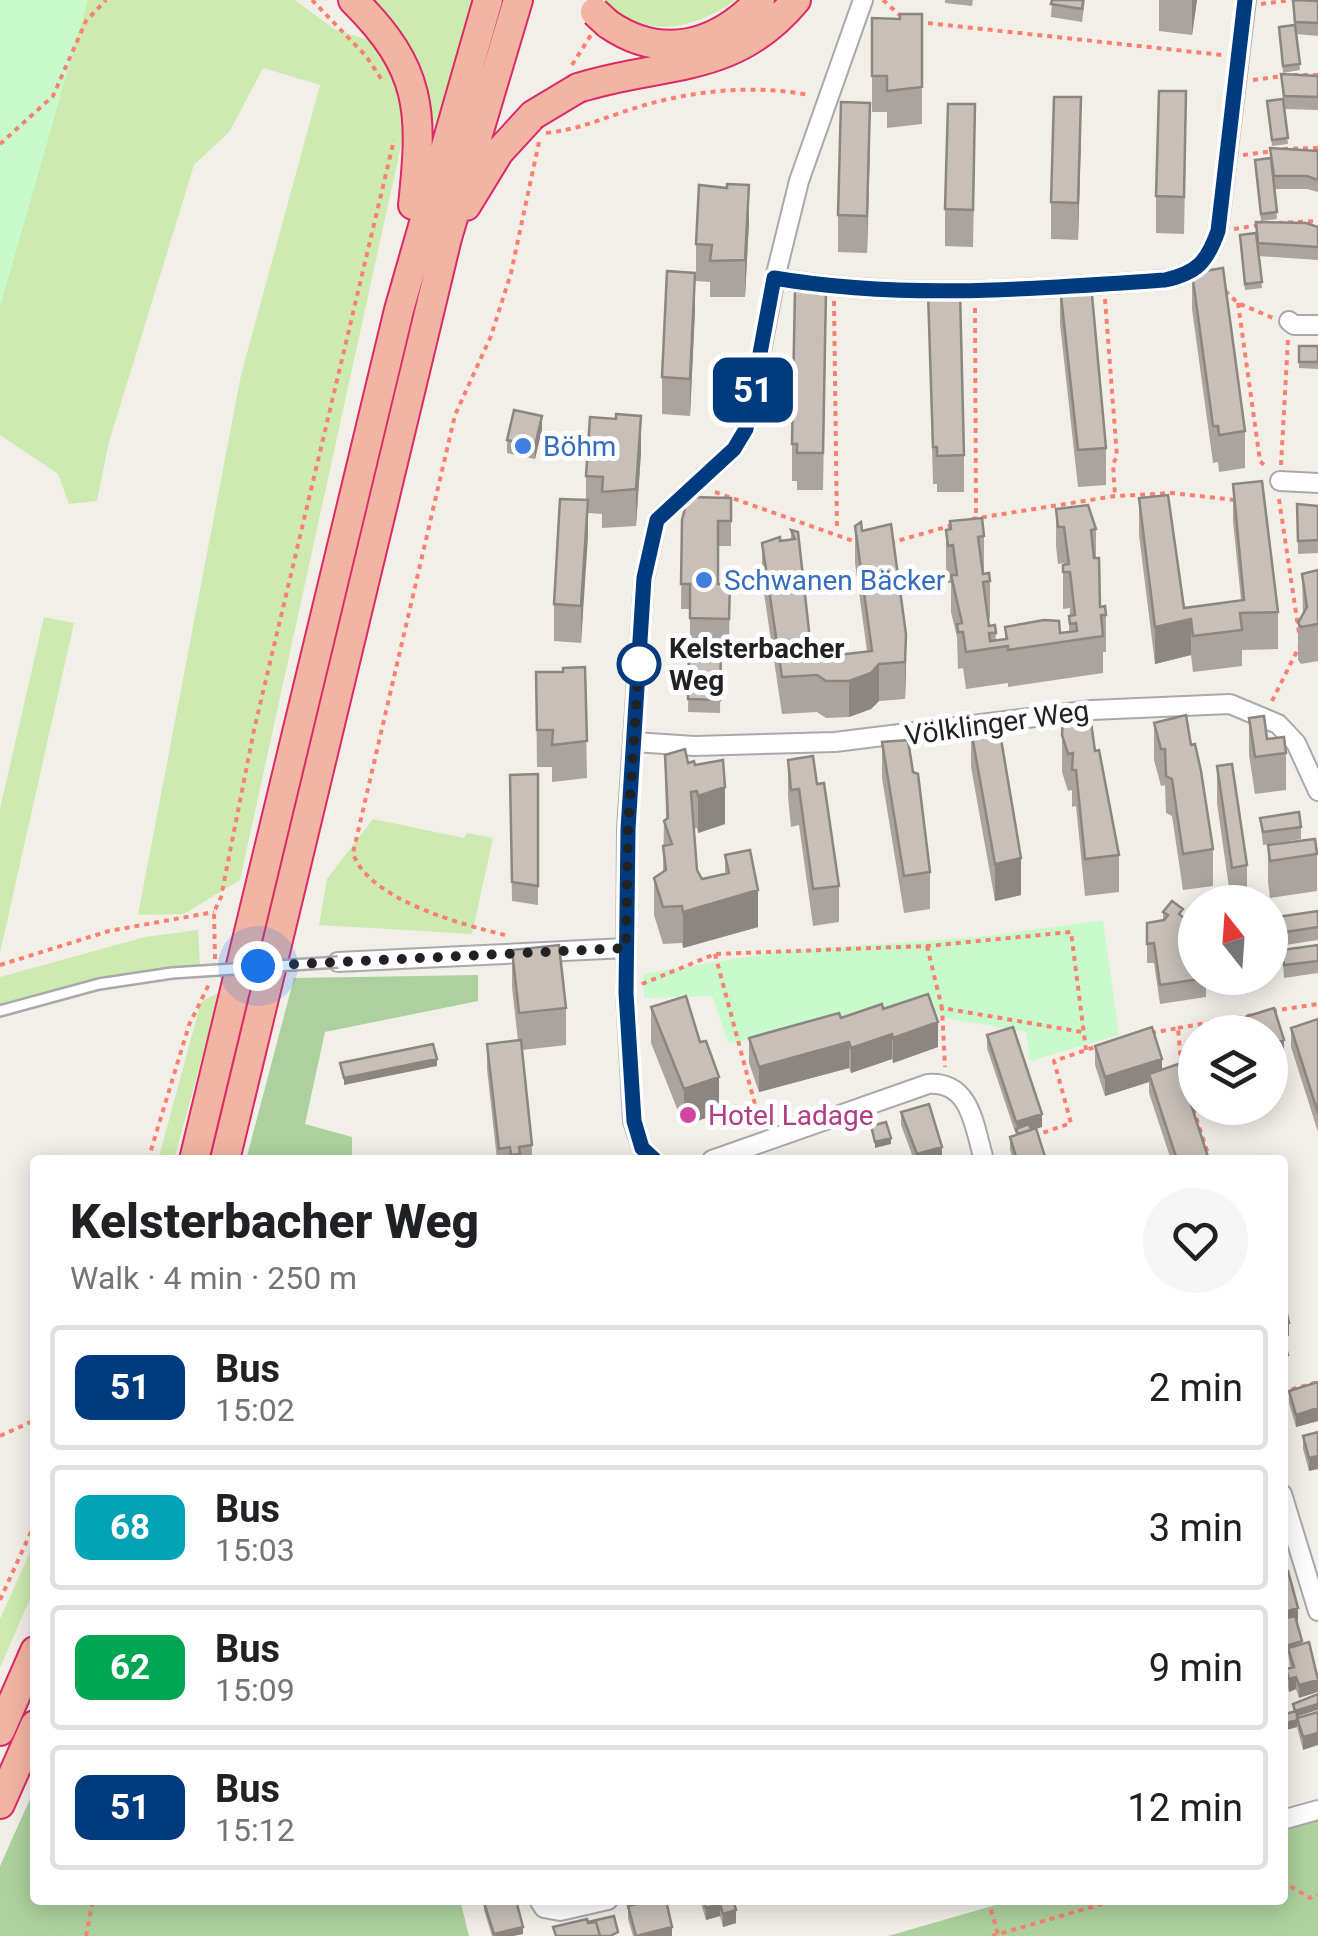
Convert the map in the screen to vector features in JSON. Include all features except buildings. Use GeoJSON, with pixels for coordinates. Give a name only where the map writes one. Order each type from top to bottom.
{"type":"FeatureCollection","features":[{"type":"Feature","properties":{"kind":"highway"},"geometry":{"type":"LineString","coordinates":[[353,0],[395,46],[417,98],[420,139],[399,310]]}},
{"type":"Feature","properties":{"kind":"highway"},"geometry":{"type":"LineString","coordinates":[[195,1155],[399,310],[460,84],[488,0]]}},
{"type":"Feature","properties":{"kind":"highway"},"geometry":{"type":"LineString","coordinates":[[226,1155],[447,238],[518,0]]}},
{"type":"Feature","properties":{"kind":"highway"},"geometry":{"type":"LineString","coordinates":[[596,12],[636,41],[686,46],[718,35],[760,0]]}},
{"type":"Feature","properties":{"kind":"highway"},"geometry":{"type":"LineString","coordinates":[[447,238],[499,152],[533,115],[578,88],[720,58],[753,40],[796,0]]}},
{"type":"Feature","properties":{"kind":"highway"},"geometry":{"type":"LineString","coordinates":[[0,1731],[30,1662]]}},
{"type":"Feature","properties":{"kind":"highway"},"geometry":{"type":"LineString","coordinates":[[0,1804],[30,1736]]}},
{"type":"Feature","properties":{"kind":"street"},"geometry":{"type":"LineString","coordinates":[[650,1155],[642,1148],[634,1121],[626,993],[644,578],[657,520],[734,449],[746,429],[774,278],[826,98],[863,0]]}},
{"type":"Feature","properties":{"kind":"street"},"geometry":{"type":"LineString","coordinates":[[774,278],[834,288],[974,293],[1165,280],[1193,272],[1208,259],[1218,231],[1245,3]]}},
{"type":"Feature","properties":{"kind":"street"},"geometry":{"type":"LineString","coordinates":[[1288,321],[1294,325],[1318,325]]}},
{"type":"Feature","properties":{"kind":"street"},"geometry":{"type":"LineString","coordinates":[[1280,489],[1318,483]]}},
{"type":"Feature","properties":{"kind":"street","name":"Völklinger Weg"},"geometry":{"type":"LineString","coordinates":[[634,742],[836,742],[1092,710],[1230,704],[1278,724],[1296,743],[1318,791]]}},
{"type":"Feature","properties":{"kind":"street"},"geometry":{"type":"LineString","coordinates":[[338,962],[626,948]]}},
{"type":"Feature","properties":{"kind":"street"},"geometry":{"type":"LineString","coordinates":[[726,1155],[928,1084],[945,1083],[958,1089],[966,1102],[982,1155]]}},
{"type":"Feature","properties":{"kind":"street"},"geometry":{"type":"LineString","coordinates":[[1288,1514],[1318,1611]]}},
{"type":"Feature","properties":{"kind":"street"},"geometry":{"type":"LineString","coordinates":[[1288,1818],[1318,1810]]}},
{"type":"Feature","properties":{"kind":"street"},"geometry":{"type":"LineString","coordinates":[[542,1905],[560,1912],[588,1905]]}},
{"type":"Feature","properties":{"kind":"lane"},"geometry":{"type":"LineString","coordinates":[[0,1010],[98,984],[172,973],[338,962]]}},
{"type":"Feature","properties":{"kind":"path"},"geometry":{"type":"LineString","coordinates":[[0,144],[53,96],[86,21],[106,0]]}},
{"type":"Feature","properties":{"kind":"path"},"geometry":{"type":"LineString","coordinates":[[312,0],[366,56],[384,84]]}},
{"type":"Feature","properties":{"kind":"path"},"geometry":{"type":"LineString","coordinates":[[883,0],[895,15],[908,22],[1241,57]]}},
{"type":"Feature","properties":{"kind":"path"},"geometry":{"type":"LineString","coordinates":[[1245,3],[1291,0]]}},
{"type":"Feature","properties":{"kind":"path"},"geometry":{"type":"LineString","coordinates":[[1238,82],[1318,75]]}},
{"type":"Feature","properties":{"kind":"path"},"geometry":{"type":"LineString","coordinates":[[516,937],[438,917],[378,885],[356,864],[353,853],[455,415],[491,336],[506,289],[541,134],[584,129],[648,105],[752,87],[826,98]]}},
{"type":"Feature","properties":{"kind":"path"},"geometry":{"type":"LineString","coordinates":[[150,1155],[189,1025],[214,972],[214,912],[392,161],[394,133]]}},
{"type":"Feature","properties":{"kind":"path"},"geometry":{"type":"LineString","coordinates":[[1227,157],[1318,148]]}},
{"type":"Feature","properties":{"kind":"path"},"geometry":{"type":"LineString","coordinates":[[1218,231],[1318,221]]}},
{"type":"Feature","properties":{"kind":"path"},"geometry":{"type":"LineString","coordinates":[[1104,284],[1117,457],[1113,463],[1115,496]]}},
{"type":"Feature","properties":{"kind":"path"},"geometry":{"type":"LineString","coordinates":[[834,288],[837,531]]}},
{"type":"Feature","properties":{"kind":"path"},"geometry":{"type":"LineString","coordinates":[[974,293],[976,518]]}},
{"type":"Feature","properties":{"kind":"path"},"geometry":{"type":"LineString","coordinates":[[1238,303],[1260,461],[1280,489],[1264,499]]}},
{"type":"Feature","properties":{"kind":"path"},"geometry":{"type":"LineString","coordinates":[[698,482],[752,508],[837,531],[872,545]]}},
{"type":"Feature","properties":{"kind":"path"},"geometry":{"type":"LineString","coordinates":[[883,545],[976,518],[1115,496],[1172,492],[1248,500]]}},
{"type":"Feature","properties":{"kind":"path"},"geometry":{"type":"LineString","coordinates":[[0,965],[93,935],[214,912]]}},
{"type":"Feature","properties":{"kind":"path"},"geometry":{"type":"LineString","coordinates":[[626,993],[716,954],[928,946],[1071,932],[1086,1050]]}},
{"type":"Feature","properties":{"kind":"path"},"geometry":{"type":"LineString","coordinates":[[928,946],[942,1008],[945,1083]]}},
{"type":"Feature","properties":{"kind":"path"},"geometry":{"type":"LineString","coordinates":[[716,954],[766,1141]]}},
{"type":"Feature","properties":{"kind":"path"},"geometry":{"type":"LineString","coordinates":[[1254,1015],[1318,1004]]}},
{"type":"Feature","properties":{"kind":"path"},"geometry":{"type":"LineString","coordinates":[[924,1012],[942,1008],[1082,1032]]}},
{"type":"Feature","properties":{"kind":"path"},"geometry":{"type":"LineString","coordinates":[[1140,1035],[1178,1028]]}},
{"type":"Feature","properties":{"kind":"path"},"geometry":{"type":"LineString","coordinates":[[1031,1137],[1071,1123],[1054,1061],[1104,1044]]}},
{"type":"Feature","properties":{"kind":"path"},"geometry":{"type":"LineString","coordinates":[[740,1054],[759,1050]]}},
{"type":"Feature","properties":{"kind":"path"},"geometry":{"type":"LineString","coordinates":[[1199,1125],[1208,1155]]}},
{"type":"Feature","properties":{"kind":"path"},"geometry":{"type":"LineString","coordinates":[[1288,1390],[1318,1382]]}},
{"type":"Feature","properties":{"kind":"path"},"geometry":{"type":"LineString","coordinates":[[0,1436],[30,1422]]}},
{"type":"Feature","properties":{"kind":"path"},"geometry":{"type":"LineString","coordinates":[[0,1600],[30,1534]]}},
{"type":"Feature","properties":{"kind":"path"},"geometry":{"type":"LineString","coordinates":[[1288,1885],[1310,1898],[1318,1895]]}},
{"type":"Feature","properties":{"kind":"path"},"geometry":{"type":"LineString","coordinates":[[86,1936],[93,1905]]}},
{"type":"Feature","properties":{"kind":"path"},"geometry":{"type":"LineString","coordinates":[[989,1905],[995,1935],[1099,1905]]}},
{"type":"Feature","properties":{"kind":"green space"},"geometry":{"type":"Polygon","coordinates":[[[0,0],[295,0],[334,29],[368,40],[396,74],[406,123],[240,880],[184,914],[138,915],[241,375],[320,85],[263,68],[230,131],[194,165],[109,442],[97,501],[69,504],[58,474],[0,435],[0,0]]]}},
{"type":"Feature","properties":{"kind":"green space"},"geometry":{"type":"Polygon","coordinates":[[[0,0],[88,0],[0,307],[0,0]]]}},
{"type":"Feature","properties":{"kind":"green space"},"geometry":{"type":"Polygon","coordinates":[[[362,0],[476,0],[430,141],[362,0]]]}},
{"type":"Feature","properties":{"kind":"green space"},"geometry":{"type":"Polygon","coordinates":[[[605,0],[736,0],[703,18],[669,27],[636,22],[605,0]]]}},
{"type":"Feature","properties":{"kind":"green space"},"geometry":{"type":"Polygon","coordinates":[[[44,617],[74,623],[0,953],[0,809],[44,617]]]}},
{"type":"Feature","properties":{"kind":"green space"},"geometry":{"type":"Polygon","coordinates":[[[373,819],[464,838],[467,833],[493,838],[472,934],[319,925],[327,879],[373,819]]]}},
{"type":"Feature","properties":{"kind":"green space"},"geometry":{"type":"Polygon","coordinates":[[[1103,920],[1119,1035],[1030,1061],[1026,1032],[922,1014],[728,1043],[712,996],[644,998],[643,974],[782,951],[980,937],[1103,920]]]}},
{"type":"Feature","properties":{"kind":"green space"},"geometry":{"type":"Polygon","coordinates":[[[198,930],[200,965],[112,976],[0,1005],[0,977],[145,937],[198,930]]]}},
{"type":"Feature","properties":{"kind":"green space"},"geometry":{"type":"Polygon","coordinates":[[[478,975],[478,1001],[325,1032],[305,1124],[352,1137],[352,1155],[247,1155],[294,978],[478,975]]]}},
{"type":"Feature","properties":{"kind":"green space"},"geometry":{"type":"Polygon","coordinates":[[[220,992],[175,1155],[159,1155],[201,1002],[220,992]]]}},
{"type":"Feature","properties":{"kind":"green space"},"geometry":{"type":"Polygon","coordinates":[[[30,1552],[30,1599],[0,1668],[0,1619],[30,1552]]]}},
{"type":"Feature","properties":{"kind":"green space"},"geometry":{"type":"Polygon","coordinates":[[[30,1799],[30,1905],[461,1905],[469,1936],[0,1936],[0,1866],[30,1799]]]}},
{"type":"Feature","properties":{"kind":"green space"},"geometry":{"type":"Polygon","coordinates":[[[1318,1816],[1318,1936],[888,1936],[996,1905],[1288,1905],[1288,1824],[1318,1816]]]}},
{"type":"Feature","properties":{"kind":"bus line","name":"51"},"geometry":{"type":"LineString","coordinates":[[648,1155],[636,1135],[631,1103],[626,993],[628,829],[644,578],[657,520],[734,449],[746,429],[774,278],[887,292],[974,293],[1165,280],[1193,272],[1208,259],[1218,231],[1234,121],[1245,0]]}},
{"type":"Feature","properties":{"kind":"place","name":"Böhm"},"geometry":{"type":"Point","coordinates":[523,446]}},
{"type":"Feature","properties":{"kind":"place","name":"Schwanen Bäcker"},"geometry":{"type":"Point","coordinates":[704,580]}},
{"type":"Feature","properties":{"kind":"place","name":"Kelsterbacher Weg"},"geometry":{"type":"Point","coordinates":[639,664]}},
{"type":"Feature","properties":{"kind":"place","name":"Hotel Ladage"},"geometry":{"type":"Point","coordinates":[688,1115]}},
{"type":"Feature","properties":{"kind":"route"},"geometry":{"type":"LineString","coordinates":[[258,966],[626,948],[628,829],[639,664]]}}]}
